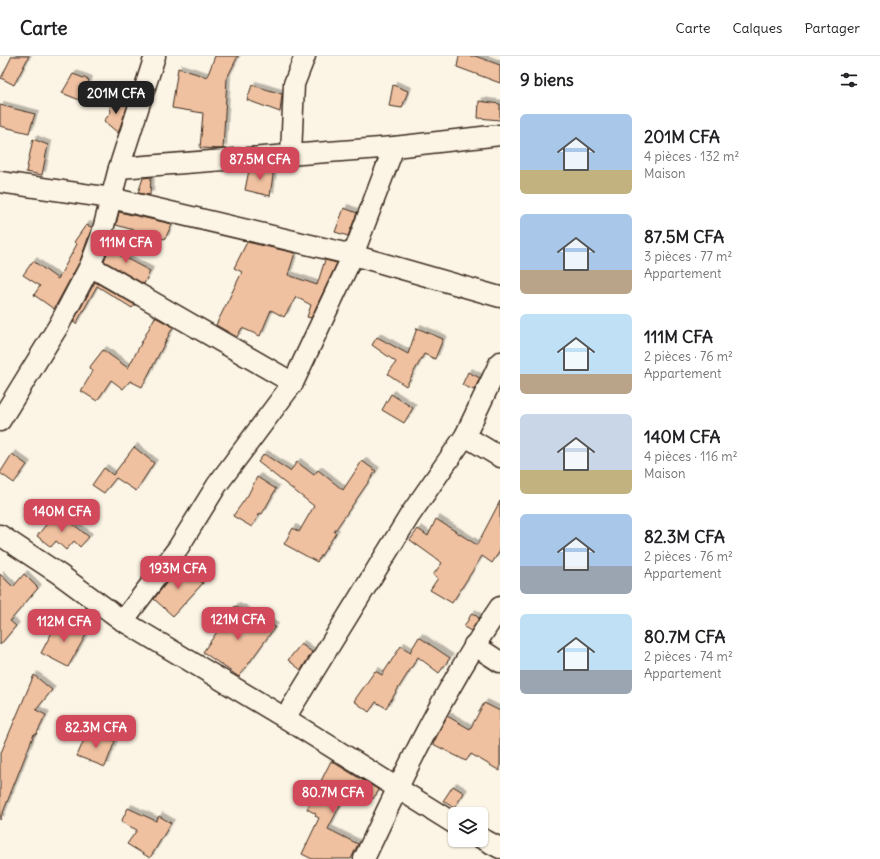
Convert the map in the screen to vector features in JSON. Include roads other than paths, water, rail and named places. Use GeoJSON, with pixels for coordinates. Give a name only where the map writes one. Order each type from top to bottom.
{"type":"FeatureCollection","features":[{"type":"Feature","properties":{"kind":"street"},"geometry":{"type":"LineString","coordinates":[[0,421],[59,325],[90,266],[101,237],[119,168],[155,56]]}},
{"type":"Feature","properties":{"kind":"street"},"geometry":{"type":"LineString","coordinates":[[291,155],[294,84],[305,56]]}},
{"type":"Feature","properties":{"kind":"street"},"geometry":{"type":"LineString","coordinates":[[119,168],[394,147],[500,136]]}},
{"type":"Feature","properties":{"kind":"street"},"geometry":{"type":"LineString","coordinates":[[123,621],[178,548],[216,486],[293,383],[353,255],[394,147]]}},
{"type":"Feature","properties":{"kind":"street"},"geometry":{"type":"LineString","coordinates":[[0,182],[111,198],[353,255],[500,297]]}},
{"type":"Feature","properties":{"kind":"street"},"geometry":{"type":"LineString","coordinates":[[90,266],[293,383]]}},
{"type":"Feature","properties":{"kind":"street"},"geometry":{"type":"LineString","coordinates":[[285,718],[410,515],[466,436],[500,362]]}},
{"type":"Feature","properties":{"kind":"street"},"geometry":{"type":"LineString","coordinates":[[466,436],[500,457]]}},
{"type":"Feature","properties":{"kind":"street"},"geometry":{"type":"LineString","coordinates":[[0,535],[59,574],[123,621],[285,718],[448,820]]}},
{"type":"Feature","properties":{"kind":"street"},"geometry":{"type":"LineString","coordinates":[[364,859],[397,789],[474,646],[500,607]]}},
{"type":"Feature","properties":{"kind":"street"},"geometry":{"type":"LineString","coordinates":[[474,646],[500,662]]}},
{"type":"Feature","properties":{"kind":"street"},"geometry":{"type":"LineString","coordinates":[[488,842],[500,848]]}}]}
